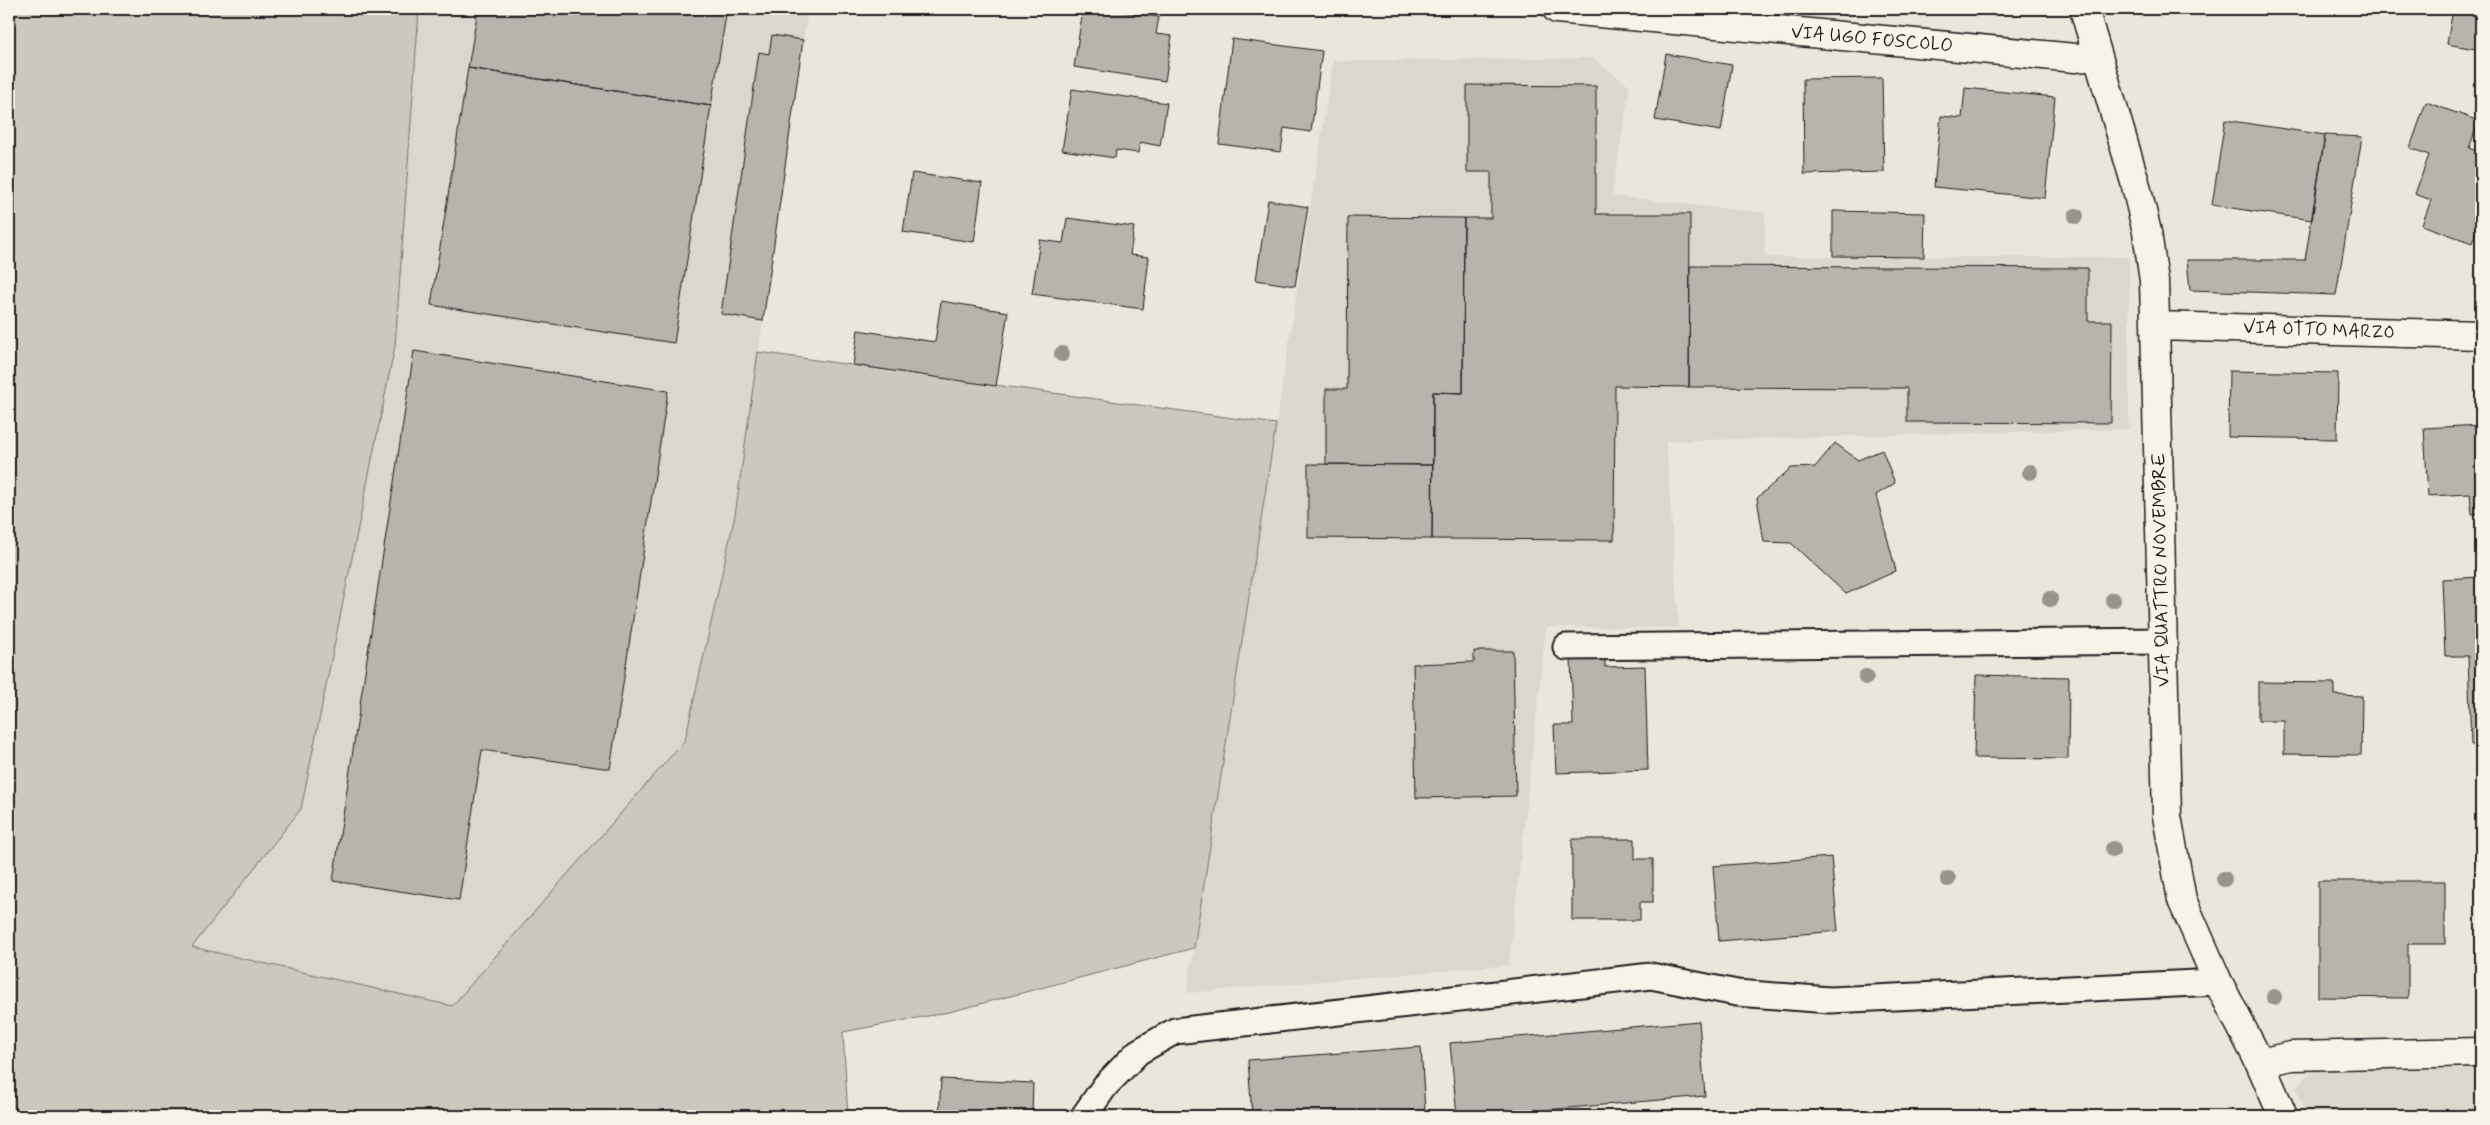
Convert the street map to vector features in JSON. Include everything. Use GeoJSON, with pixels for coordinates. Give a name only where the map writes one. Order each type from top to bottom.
{"type":"FeatureCollection","features":[{"type":"Feature","properties":{"kind":"street","name":"VIA UGO FOSCOLO"},"geometry":{"type":"LineString","coordinates":[[1558,9],[1624,12],[2075,58],[2097,56]]}},
{"type":"Feature","properties":{"kind":"street","name":"VIA QUATTRO NOVEMBRE"},"geometry":{"type":"LineString","coordinates":[[2084,9],[2135,182],[2147,232],[2154,282],[2167,816],[2182,900],[2218,982],[2260,1063],[2283,1116]]}},
{"type":"Feature","properties":{"kind":"street","name":"VIA OTTO MARZO"},"geometry":{"type":"LineString","coordinates":[[2156,326],[2481,335]]}},
{"type":"Feature","properties":{"kind":"street"},"geometry":{"type":"LineString","coordinates":[[2260,1063],[2291,1056],[2481,1052]]}},
{"type":"Feature","properties":{"kind":"lane"},"geometry":{"type":"LineString","coordinates":[[1566,647],[2163,641]]}},
{"type":"Feature","properties":{"kind":"lane"},"geometry":{"type":"LineString","coordinates":[[1084,1116],[1105,1086],[1138,1052],[1175,1031],[1652,976],[1737,992],[1830,1000],[2218,982]]}},
{"type":"Feature","properties":{"kind":"shaded area"},"geometry":{"type":"Polygon","coordinates":[[[9,9],[419,9],[395,346],[301,809],[192,947],[452,1006],[685,740],[735,515],[758,352],[1276,424],[1194,948],[949,1012],[843,1032],[848,1116],[9,1116],[9,9]]]}},
{"type":"Feature","properties":{"kind":"shaded area"},"geometry":{"type":"Polygon","coordinates":[[[419,9],[808,9],[735,515],[685,740],[452,1006],[192,947],[301,809],[395,346],[419,9]]]}},
{"type":"Feature","properties":{"kind":"shaded area"},"geometry":{"type":"Polygon","coordinates":[[[1592,58],[1630,86],[1612,196],[1765,213],[1765,257],[2129,257],[2129,429],[1666,441],[1679,628],[1546,627],[1509,965],[1187,993],[1333,61],[1592,58]]]}},
{"type":"Feature","properties":{"kind":"shaded area"},"geometry":{"type":"Polygon","coordinates":[[[2481,1068],[2481,1116],[2306,1116],[2296,1087],[2313,1071],[2481,1068]]]}},
{"type":"Feature","properties":{"kind":"building"},"geometry":{"type":"Polygon","coordinates":[[[478,9],[727,9],[711,106],[468,68],[478,9]]]}},
{"type":"Feature","properties":{"kind":"building"},"geometry":{"type":"Polygon","coordinates":[[[1083,9],[1104,9],[1159,17],[1156,34],[1172,36],[1165,81],[1074,67],[1083,9]]]}},
{"type":"Feature","properties":{"kind":"building"},"geometry":{"type":"Polygon","coordinates":[[[2453,9],[2481,9],[2481,50],[2447,44],[2453,9]]]}},
{"type":"Feature","properties":{"kind":"building"},"geometry":{"type":"Polygon","coordinates":[[[772,35],[803,40],[763,321],[721,314],[759,52],[769,54],[772,35]]]}},
{"type":"Feature","properties":{"kind":"building"},"geometry":{"type":"Polygon","coordinates":[[[1232,39],[1322,51],[1311,132],[1284,128],[1281,152],[1219,144],[1232,39]]]}},
{"type":"Feature","properties":{"kind":"building"},"geometry":{"type":"Polygon","coordinates":[[[1666,54],[1732,65],[1721,131],[1655,120],[1666,54]]]}},
{"type":"Feature","properties":{"kind":"building"},"geometry":{"type":"Polygon","coordinates":[[[468,68],[711,106],[674,343],[431,305],[468,68]]]}},
{"type":"Feature","properties":{"kind":"building"},"geometry":{"type":"Polygon","coordinates":[[[1882,78],[1884,172],[1804,174],[1803,79],[1882,78]]]}},
{"type":"Feature","properties":{"kind":"building"},"geometry":{"type":"Polygon","coordinates":[[[1467,85],[1596,86],[1596,214],[1690,214],[1689,387],[1615,386],[1614,540],[1432,539],[1433,392],[1463,393],[1464,218],[1491,218],[1491,172],[1467,172],[1467,85]]]}},
{"type":"Feature","properties":{"kind":"building"},"geometry":{"type":"Polygon","coordinates":[[[1965,88],[2055,97],[2045,198],[1934,187],[1941,116],[1962,118],[1965,88]]]}},
{"type":"Feature","properties":{"kind":"building"},"geometry":{"type":"Polygon","coordinates":[[[1072,89],[1167,103],[1160,146],[1140,142],[1138,153],[1116,150],[1115,158],[1062,150],[1072,89]]]}},
{"type":"Feature","properties":{"kind":"building"},"geometry":{"type":"Polygon","coordinates":[[[2426,102],[2479,121],[2469,148],[2481,153],[2481,174],[2474,195],[2481,198],[2481,218],[2472,243],[2422,225],[2431,200],[2415,194],[2429,155],[2410,148],[2426,102]]]}},
{"type":"Feature","properties":{"kind":"building"},"geometry":{"type":"Polygon","coordinates":[[[2225,120],[2325,135],[2312,220],[2212,205],[2225,120]]]}},
{"type":"Feature","properties":{"kind":"building"},"geometry":{"type":"Polygon","coordinates":[[[2325,135],[2362,137],[2336,295],[2190,290],[2187,260],[2305,260],[2325,135]]]}},
{"type":"Feature","properties":{"kind":"building"},"geometry":{"type":"Polygon","coordinates":[[[912,173],[982,183],[974,242],[903,232],[912,173]]]}},
{"type":"Feature","properties":{"kind":"building"},"geometry":{"type":"Polygon","coordinates":[[[1268,200],[1308,207],[1295,286],[1256,280],[1268,200]]]}},
{"type":"Feature","properties":{"kind":"building"},"geometry":{"type":"Polygon","coordinates":[[[1833,211],[1925,213],[1924,257],[1833,256],[1833,211]]]}},
{"type":"Feature","properties":{"kind":"building"},"geometry":{"type":"Polygon","coordinates":[[[1348,217],[1464,218],[1463,393],[1433,392],[1433,465],[1326,464],[1326,389],[1347,389],[1348,217]]]}},
{"type":"Feature","properties":{"kind":"building"},"geometry":{"type":"Polygon","coordinates":[[[1067,218],[1134,227],[1130,255],[1149,257],[1143,309],[1032,294],[1040,240],[1063,243],[1067,218]]]}},
{"type":"Feature","properties":{"kind":"building"},"geometry":{"type":"Polygon","coordinates":[[[1690,266],[2088,268],[2088,321],[2112,321],[2111,423],[1907,422],[1907,388],[1689,387],[1690,266]]]}},
{"type":"Feature","properties":{"kind":"building"},"geometry":{"type":"Polygon","coordinates":[[[941,301],[1008,312],[996,386],[853,365],[858,330],[935,342],[941,301]]]}},
{"type":"Feature","properties":{"kind":"building"},"geometry":{"type":"Polygon","coordinates":[[[414,351],[668,391],[610,769],[482,750],[459,900],[333,881],[414,351]]]}},
{"type":"Feature","properties":{"kind":"building"},"geometry":{"type":"Polygon","coordinates":[[[2229,371],[2338,373],[2337,439],[2228,437],[2229,371]]]}},
{"type":"Feature","properties":{"kind":"building"},"geometry":{"type":"Polygon","coordinates":[[[2481,425],[2481,514],[2472,514],[2470,494],[2428,496],[2424,428],[2481,425]]]}},
{"type":"Feature","properties":{"kind":"building"},"geometry":{"type":"Polygon","coordinates":[[[1835,443],[1858,460],[1882,450],[1895,483],[1876,495],[1896,571],[1846,594],[1791,543],[1764,542],[1757,498],[1791,468],[1815,467],[1835,443]]]}},
{"type":"Feature","properties":{"kind":"building"},"geometry":{"type":"Polygon","coordinates":[[[1308,464],[1433,465],[1432,539],[1308,538],[1308,464]]]}},
{"type":"Feature","properties":{"kind":"building"},"geometry":{"type":"Polygon","coordinates":[[[2481,577],[2481,745],[2471,745],[2468,656],[2445,656],[2442,579],[2481,577]]]}},
{"type":"Feature","properties":{"kind":"building"},"geometry":{"type":"Polygon","coordinates":[[[1474,651],[1513,651],[1516,796],[1416,798],[1413,664],[1474,662],[1474,651]]]}},
{"type":"Feature","properties":{"kind":"building"},"geometry":{"type":"Polygon","coordinates":[[[1605,656],[1605,667],[1645,666],[1648,770],[1556,773],[1554,725],[1573,725],[1571,658],[1605,656]]]}},
{"type":"Feature","properties":{"kind":"building"},"geometry":{"type":"Polygon","coordinates":[[[1976,675],[2069,677],[2068,759],[1974,758],[1976,675]]]}},
{"type":"Feature","properties":{"kind":"building"},"geometry":{"type":"Polygon","coordinates":[[[2258,682],[2334,683],[2334,695],[2362,696],[2361,755],[2284,754],[2284,721],[2258,721],[2258,682]]]}},
{"type":"Feature","properties":{"kind":"building"},"geometry":{"type":"Polygon","coordinates":[[[1572,839],[1635,839],[1635,859],[1653,859],[1653,902],[1640,902],[1640,920],[1572,920],[1572,839]]]}},
{"type":"Feature","properties":{"kind":"building"},"geometry":{"type":"Polygon","coordinates":[[[1831,857],[1838,931],[1719,941],[1713,866],[1831,857]]]}},
{"type":"Feature","properties":{"kind":"building"},"geometry":{"type":"Polygon","coordinates":[[[2318,881],[2445,881],[2445,944],[2408,944],[2408,998],[2318,997],[2318,881]]]}},
{"type":"Feature","properties":{"kind":"building"},"geometry":{"type":"Polygon","coordinates":[[[1699,1021],[1705,1096],[1478,1116],[1457,1116],[1450,1043],[1699,1021]]]}},
{"type":"Feature","properties":{"kind":"building"},"geometry":{"type":"Polygon","coordinates":[[[1421,1047],[1425,1110],[1403,1112],[1403,1116],[1252,1116],[1248,1060],[1421,1047]]]}},
{"type":"Feature","properties":{"kind":"building"},"geometry":{"type":"Polygon","coordinates":[[[941,1079],[1033,1083],[1032,1116],[939,1116],[941,1079]]]}}]}
